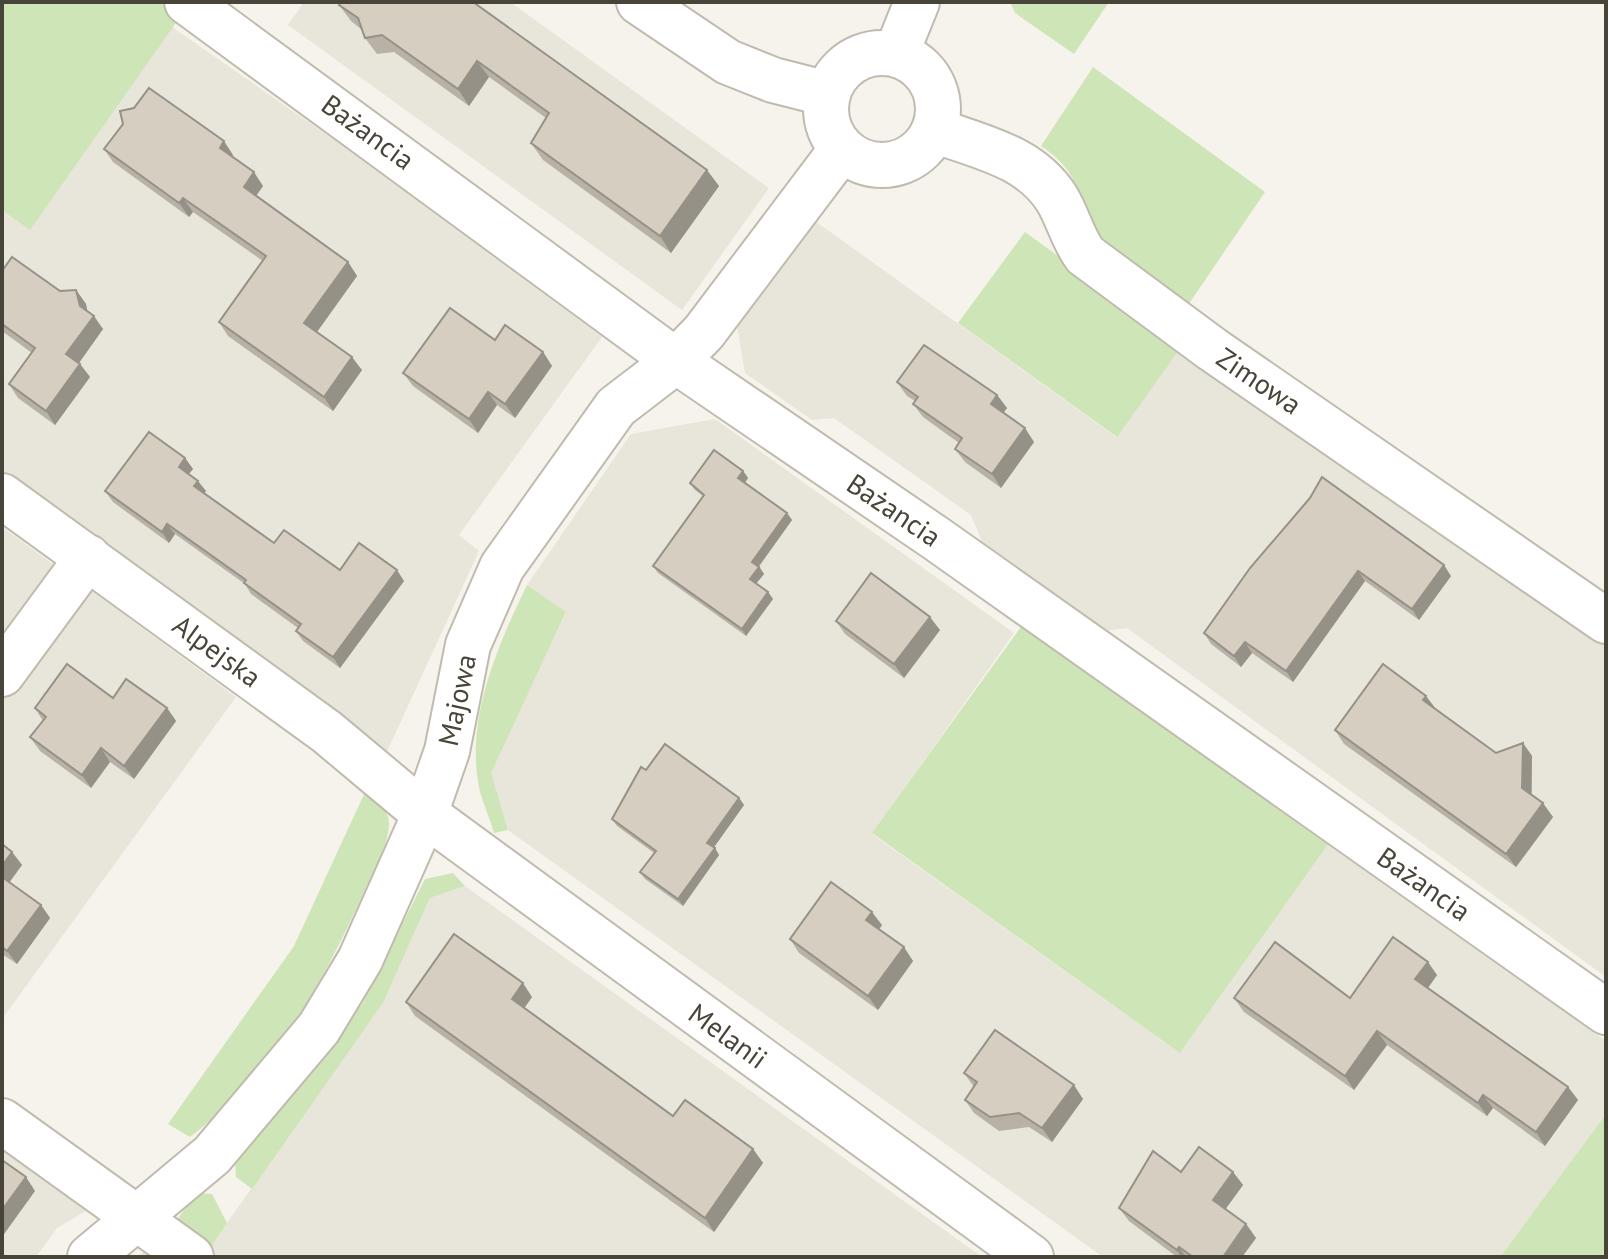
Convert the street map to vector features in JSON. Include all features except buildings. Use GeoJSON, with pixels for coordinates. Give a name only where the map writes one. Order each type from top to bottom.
{"type":"FeatureCollection","features":[{"type":"Feature","properties":{"kind":"street","name":"Bażancia"},"geometry":{"type":"LineString","coordinates":[[187,2],[676,361],[937,539],[1606,1012]]}},
{"type":"Feature","properties":{"kind":"street"},"geometry":{"type":"LineString","coordinates":[[639,2],[728,62],[773,80],[828,94]]}},
{"type":"Feature","properties":{"kind":"street"},"geometry":{"type":"LineString","coordinates":[[896,54],[917,2]]}},
{"type":"Feature","properties":{"kind":"street"},"geometry":{"type":"LineString","coordinates":[[877,53],[896,54],[914,62],[928,76],[936,93],[934,130],[915,154],[887,165],[856,159],[842,149],[827,119],[828,94],[843,68],[859,57],[877,53]]}},
{"type":"Feature","properties":{"kind":"street","name":"Zimowa"},"geometry":{"type":"LineString","coordinates":[[934,130],[1031,167],[1060,204],[1075,241],[1085,255],[1212,349],[1606,621]]}},
{"type":"Feature","properties":{"kind":"street","name":"Majowa"},"geometry":{"type":"LineString","coordinates":[[90,1257],[212,1155],[319,1028],[360,960],[425,814],[447,751],[468,645],[502,567],[616,407],[676,361],[704,332],[842,149]]}},
{"type":"Feature","properties":{"kind":"street","name":"Alpejska"},"geometry":{"type":"LineString","coordinates":[[2,496],[327,732],[425,814]]}},
{"type":"Feature","properties":{"kind":"street"},"geometry":{"type":"LineString","coordinates":[[2,674],[88,557]]}},
{"type":"Feature","properties":{"kind":"street","name":"Melanii"},"geometry":{"type":"LineString","coordinates":[[425,814],[1031,1257]]}},
{"type":"Feature","properties":{"kind":"street"},"geometry":{"type":"LineString","coordinates":[[2,1121],[191,1257]]}},
{"type":"Feature","properties":{"kind":"shaded area"},"geometry":{"type":"Polygon","coordinates":[[[304,2],[510,2],[769,188],[682,310],[288,25],[304,2]]]}},
{"type":"Feature","properties":{"kind":"shaded area"},"geometry":{"type":"Polygon","coordinates":[[[172,27],[327,135],[602,337],[459,535],[479,551],[385,756],[2,477],[2,210],[30,229],[172,27]]]}},
{"type":"Feature","properties":{"kind":"shaded area"},"geometry":{"type":"Polygon","coordinates":[[[815,221],[1116,437],[1182,346],[1606,647],[1606,977],[1127,628],[1105,631],[983,544],[971,515],[834,418],[812,420],[745,373],[737,326],[815,221]]]}},
{"type":"Feature","properties":{"kind":"shaded area"},"geometry":{"type":"Polygon","coordinates":[[[715,419],[1014,633],[872,834],[1180,1053],[1329,843],[1606,1041],[1606,1114],[1500,1257],[1103,1257],[508,830],[490,773],[566,613],[527,585],[631,434],[715,419]]]}},
{"type":"Feature","properties":{"kind":"shaded area"},"geometry":{"type":"Polygon","coordinates":[[[2,527],[54,565],[2,638],[2,527]]]}},
{"type":"Feature","properties":{"kind":"shaded area"},"geometry":{"type":"Polygon","coordinates":[[[85,586],[236,697],[2,1019],[2,701],[85,586]]]}},
{"type":"Feature","properties":{"kind":"shaded area"},"geometry":{"type":"Polygon","coordinates":[[[465,886],[982,1257],[137,1257],[172,1227],[207,1251],[383,1003],[430,898],[465,886]]]}},
{"type":"Feature","properties":{"kind":"shaded area"},"geometry":{"type":"Polygon","coordinates":[[[2,1104],[121,1190],[57,1228],[36,1257],[2,1257],[2,1104]]]}},
{"type":"Feature","properties":{"kind":"green space"},"geometry":{"type":"Polygon","coordinates":[[[2,2],[159,2],[180,17],[30,230],[2,210],[2,2]]]}},
{"type":"Feature","properties":{"kind":"green space"},"geometry":{"type":"Polygon","coordinates":[[[1010,2],[1109,2],[1074,54],[1015,13],[1010,2]]]}},
{"type":"Feature","properties":{"kind":"green space"},"geometry":{"type":"Polygon","coordinates":[[[1093,67],[1265,192],[1186,308],[1087,232],[1082,205],[1070,173],[1041,146],[1093,67]]]}},
{"type":"Feature","properties":{"kind":"green space"},"geometry":{"type":"Polygon","coordinates":[[[1025,232],[1182,346],[1117,437],[958,323],[1025,232]]]}},
{"type":"Feature","properties":{"kind":"green space"},"geometry":{"type":"Polygon","coordinates":[[[527,585],[566,612],[491,773],[508,830],[494,833],[480,792],[476,739],[486,686],[527,585]]]}},
{"type":"Feature","properties":{"kind":"green space"},"geometry":{"type":"Polygon","coordinates":[[[1023,624],[1329,843],[1180,1053],[872,833],[1023,624]]]}},
{"type":"Feature","properties":{"kind":"green space"},"geometry":{"type":"Polygon","coordinates":[[[366,790],[387,814],[388,833],[380,859],[331,960],[292,1026],[269,1057],[219,1113],[190,1137],[168,1124],[294,946],[366,790]]]}},
{"type":"Feature","properties":{"kind":"green space"},"geometry":{"type":"Polygon","coordinates":[[[453,873],[465,886],[430,898],[383,1003],[252,1189],[236,1177],[235,1160],[362,1004],[425,879],[453,873]]]}},
{"type":"Feature","properties":{"kind":"green space"},"geometry":{"type":"Polygon","coordinates":[[[1606,1114],[1606,1257],[1500,1257],[1606,1114]]]}},
{"type":"Feature","properties":{"kind":"green space"},"geometry":{"type":"Polygon","coordinates":[[[196,1193],[212,1194],[227,1223],[207,1252],[172,1227],[196,1193]]]}}]}
